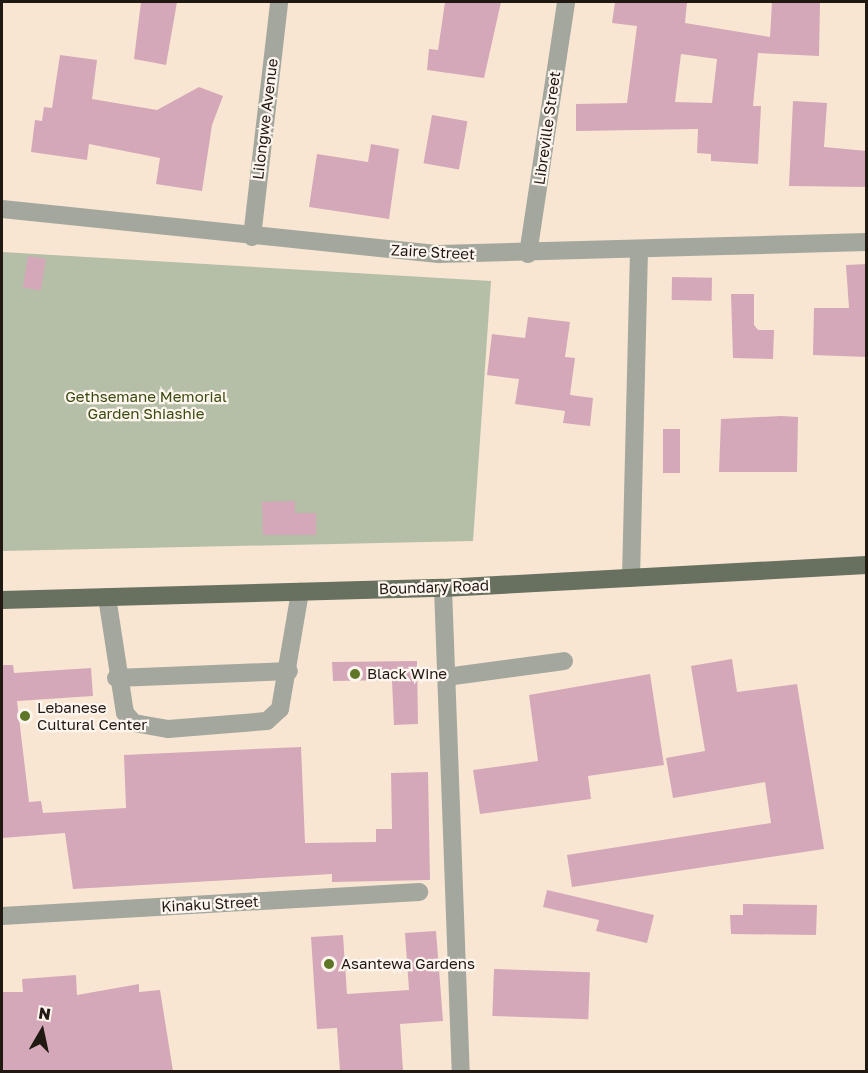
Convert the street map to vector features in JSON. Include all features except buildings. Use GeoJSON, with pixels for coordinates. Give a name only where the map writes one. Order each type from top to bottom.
{"type":"FeatureCollection","features":[{"type":"Feature","properties":{"kind":"main road","name":"Boundary Road"},"geometry":{"type":"LineString","coordinates":[[2,600],[444,588],[867,565]]}},
{"type":"Feature","properties":{"kind":"street","name":"Lilongwe Avenue"},"geometry":{"type":"LineString","coordinates":[[252,237],[279,2]]}},
{"type":"Feature","properties":{"kind":"street","name":"Libreville Street"},"geometry":{"type":"LineString","coordinates":[[528,254],[566,2]]}},
{"type":"Feature","properties":{"kind":"street","name":"Zaire Street"},"geometry":{"type":"LineString","coordinates":[[2,209],[252,237],[439,254],[639,252],[867,242]]}},
{"type":"Feature","properties":{"kind":"street"},"geometry":{"type":"LineString","coordinates":[[631,578],[639,252]]}},
{"type":"Feature","properties":{"kind":"street"},"geometry":{"type":"LineString","coordinates":[[444,588],[461,1071]]}},
{"type":"Feature","properties":{"kind":"street"},"geometry":{"type":"LineString","coordinates":[[107,597],[116,678],[125,713],[134,723],[168,729],[267,721],[280,709],[289,671],[300,592]]}},
{"type":"Feature","properties":{"kind":"street"},"geometry":{"type":"LineString","coordinates":[[446,677],[564,661]]}},
{"type":"Feature","properties":{"kind":"street"},"geometry":{"type":"LineString","coordinates":[[116,678],[289,671]]}},
{"type":"Feature","properties":{"kind":"street","name":"Kinaku Street"},"geometry":{"type":"LineString","coordinates":[[2,916],[419,892]]}},
{"type":"Feature","properties":{"kind":"green space","name":"Gethsemane Memorial Garden Shiashie"},"geometry":{"type":"Polygon","coordinates":[[[2,252],[491,281],[473,541],[2,551],[2,252]]]}},
{"type":"Feature","properties":{"kind":"place","name":"Black Wine"},"geometry":{"type":"Point","coordinates":[355,674]}},
{"type":"Feature","properties":{"kind":"place","name":"Lebanese Cultural Center"},"geometry":{"type":"Point","coordinates":[25,716]}},
{"type":"Feature","properties":{"kind":"place","name":"Asantewa Gardens"},"geometry":{"type":"Point","coordinates":[329,964]}}]}
